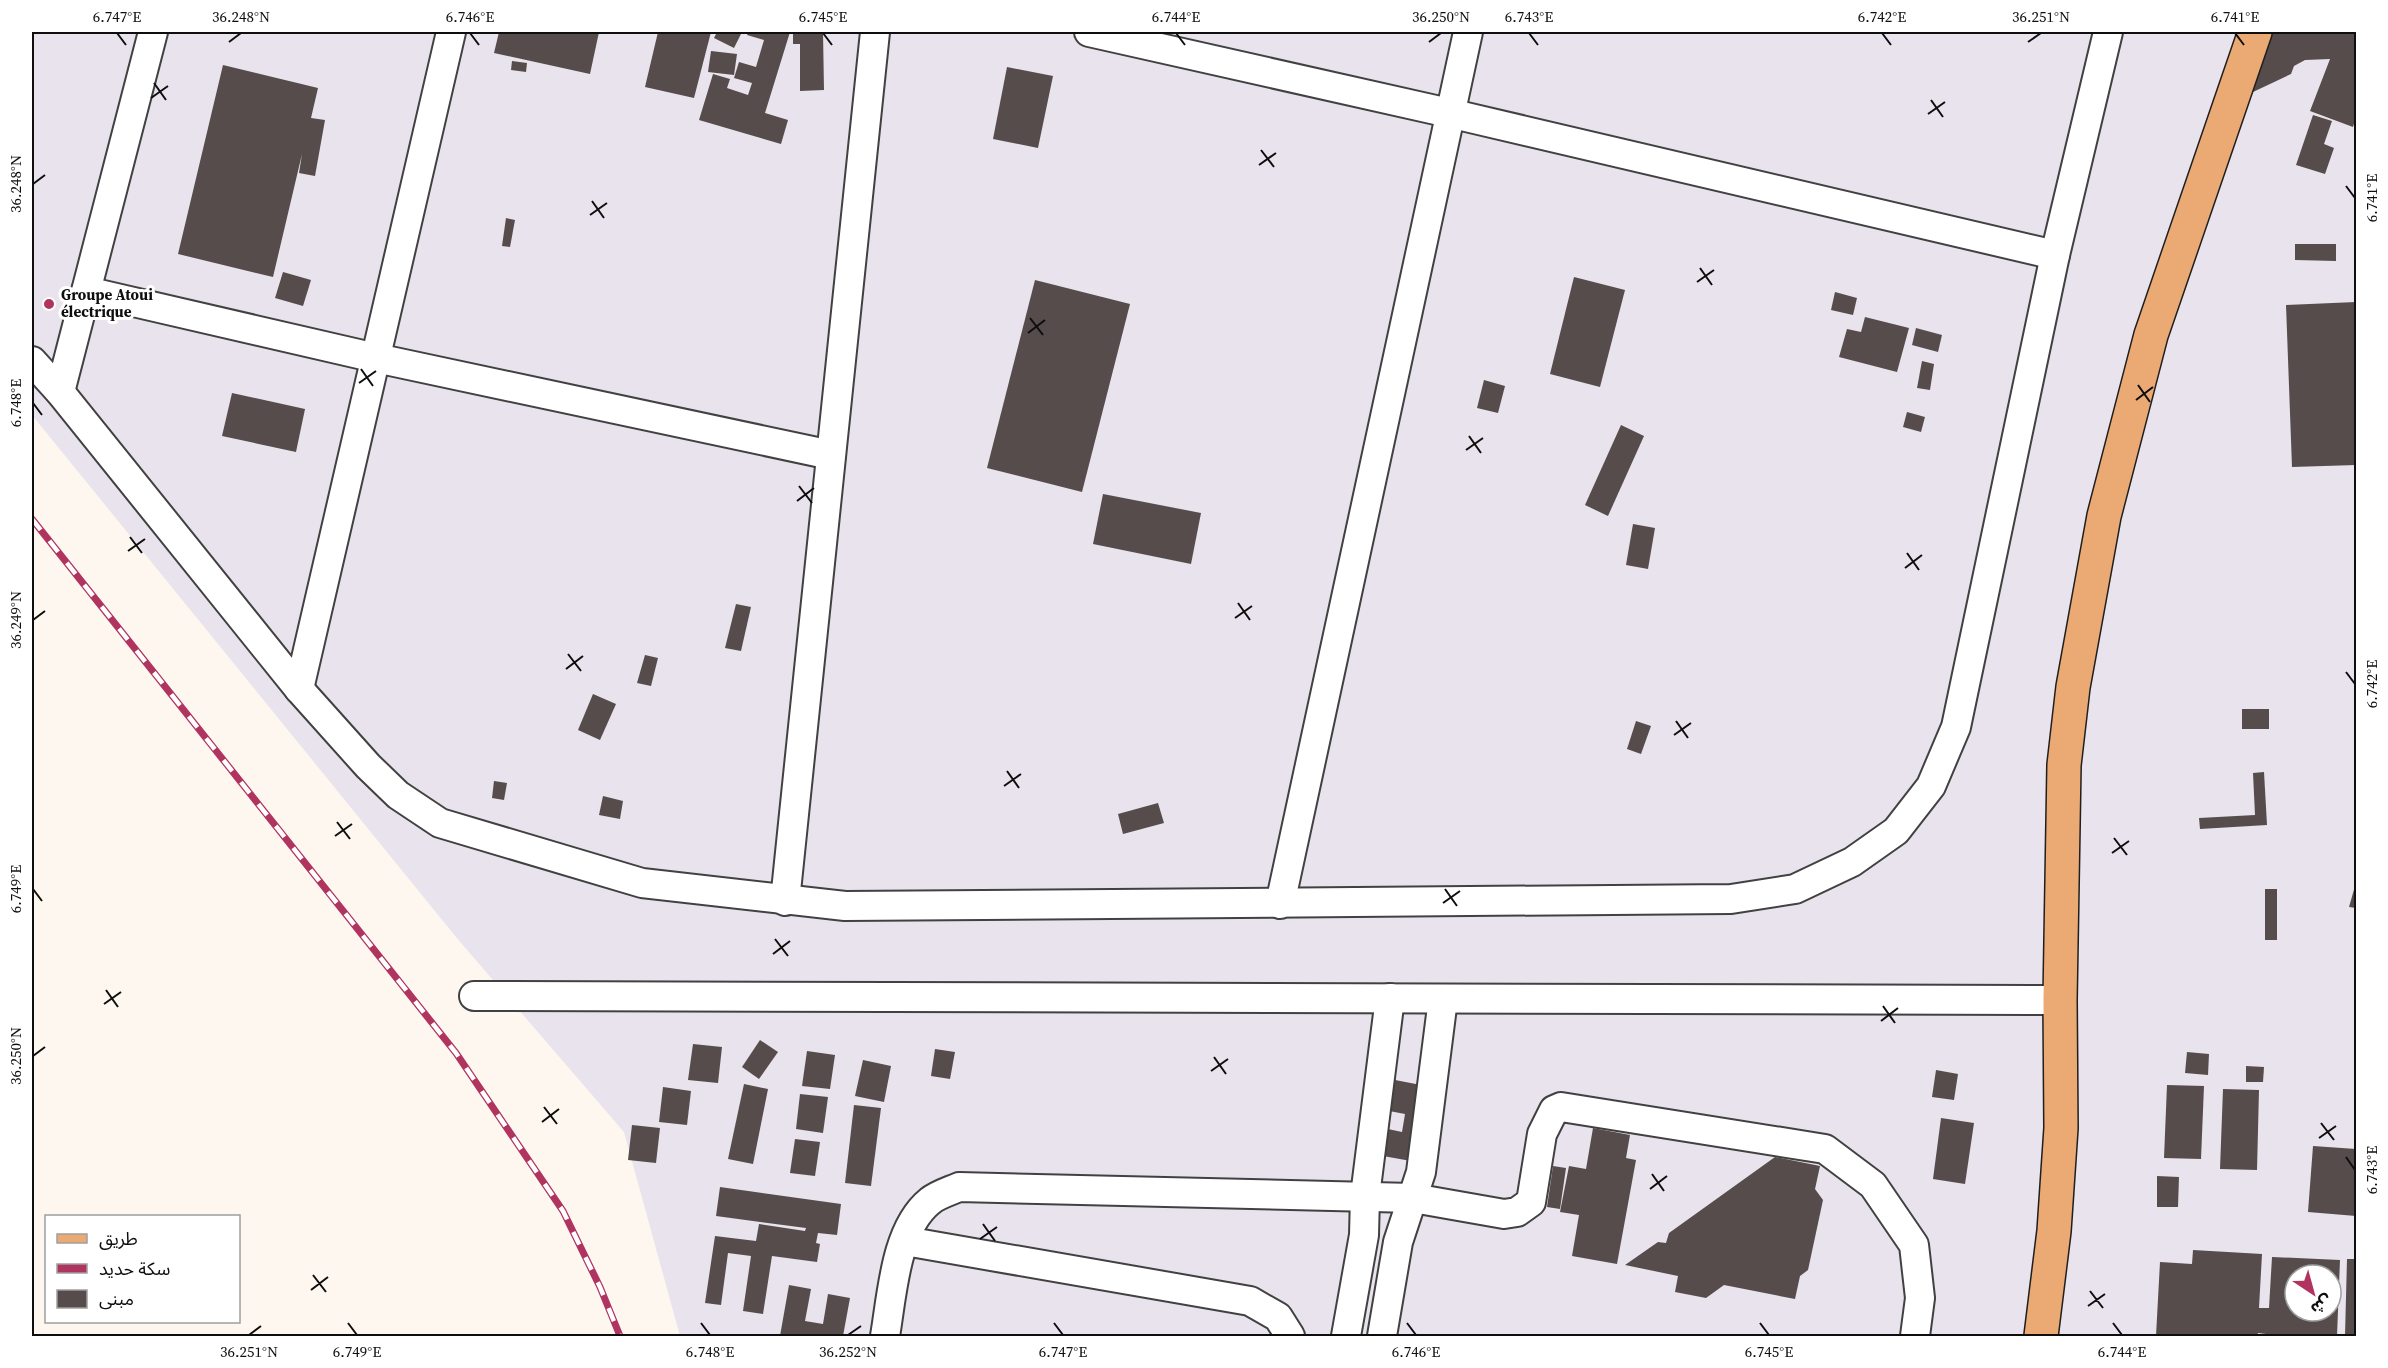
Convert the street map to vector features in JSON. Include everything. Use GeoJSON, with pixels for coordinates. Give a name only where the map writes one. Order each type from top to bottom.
{"type":"FeatureCollection","features":[{"type":"Feature","properties":{"kind":"main road"},"geometry":{"type":"LineString","coordinates":[[2041,1336],[2054,1230],[2061,1128],[2060,1000],[2064,765],[2073,687],[2104,516],[2151,335],[2255,32]]}},
{"type":"Feature","properties":{"kind":"street"},"geometry":{"type":"LineString","coordinates":[[60,392],[153,32]]}},
{"type":"Feature","properties":{"kind":"street"},"geometry":{"type":"LineString","coordinates":[[299,688],[452,32]]}},
{"type":"Feature","properties":{"kind":"street"},"geometry":{"type":"LineString","coordinates":[[785,901],[874,32]]}},
{"type":"Feature","properties":{"kind":"street"},"geometry":{"type":"LineString","coordinates":[[1089,32],[1449,112],[2055,255]]}},
{"type":"Feature","properties":{"kind":"street"},"geometry":{"type":"LineString","coordinates":[[1280,904],[1468,32]]}},
{"type":"Feature","properties":{"kind":"street"},"geometry":{"type":"LineString","coordinates":[[32,361],[60,392],[299,688],[368,766],[398,795],[440,824],[642,883],[844,906],[1731,899],[1796,889],[1852,862],[1896,831],[1931,786],[1956,727],[2055,255],[2108,32]]}},
{"type":"Feature","properties":{"kind":"street"},"geometry":{"type":"LineString","coordinates":[[86,291],[376,358],[831,455]]}},
{"type":"Feature","properties":{"kind":"street"},"geometry":{"type":"LineString","coordinates":[[474,996],[2060,1000]]}},
{"type":"Feature","properties":{"kind":"street"},"geometry":{"type":"LineString","coordinates":[[1346,1336],[1364,1235],[1365,1196],[1390,998]]}},
{"type":"Feature","properties":{"kind":"street"},"geometry":{"type":"LineString","coordinates":[[1382,1336],[1398,1242],[1421,1172],[1443,999]]}},
{"type":"Feature","properties":{"kind":"street"},"geometry":{"type":"LineString","coordinates":[[885,1336],[898,1259],[915,1216],[931,1200],[959,1187],[1413,1198],[1504,1214],[1517,1212],[1531,1202],[1542,1134],[1549,1117],[1554,1110],[1561,1107],[1825,1149],[1873,1185],[1914,1245],[1920,1298],[1916,1336]]}},
{"type":"Feature","properties":{"kind":"street"},"geometry":{"type":"LineString","coordinates":[[905,1241],[1250,1301],[1278,1317],[1290,1336]]}},
{"type":"Feature","properties":{"kind":"shaded area"},"geometry":{"type":"Polygon","coordinates":[[[32,32],[2356,32],[2356,1336],[680,1336],[624,1132],[456,937],[32,415],[32,32]]]}},
{"type":"Feature","properties":{"kind":"building"},"geometry":{"type":"Polygon","coordinates":[[[499,32],[599,32],[590,74],[494,53],[499,32]]]}},
{"type":"Feature","properties":{"kind":"building"},"geometry":{"type":"Polygon","coordinates":[[[658,32],[711,32],[694,98],[645,87],[658,32]]]}},
{"type":"Feature","properties":{"kind":"building"},"geometry":{"type":"Polygon","coordinates":[[[717,32],[742,32],[734,48],[714,38],[717,32]]]}},
{"type":"Feature","properties":{"kind":"building"},"geometry":{"type":"Polygon","coordinates":[[[748,32],[790,32],[765,113],[788,120],[781,144],[699,120],[713,74],[730,79],[727,88],[748,95],[752,83],[734,78],[739,62],[756,67],[764,40],[747,35],[748,32]]]}},
{"type":"Feature","properties":{"kind":"building"},"geometry":{"type":"Polygon","coordinates":[[[793,32],[823,32],[824,90],[800,91],[800,44],[793,44],[793,32]]]}},
{"type":"Feature","properties":{"kind":"building"},"geometry":{"type":"Polygon","coordinates":[[[2238,32],[2356,32],[2356,117],[2353,127],[2310,111],[2330,59],[2305,60],[2294,66],[2291,74],[2253,92],[2242,88],[2238,32]]]}},
{"type":"Feature","properties":{"kind":"building"},"geometry":{"type":"Polygon","coordinates":[[[711,51],[737,54],[734,75],[708,72],[711,51]]]}},
{"type":"Feature","properties":{"kind":"building"},"geometry":{"type":"Polygon","coordinates":[[[512,61],[527,63],[526,72],[511,70],[512,61]]]}},
{"type":"Feature","properties":{"kind":"building"},"geometry":{"type":"Polygon","coordinates":[[[223,65],[318,88],[311,118],[325,120],[315,176],[299,173],[302,154],[273,277],[178,254],[223,65]]]}},
{"type":"Feature","properties":{"kind":"building"},"geometry":{"type":"Polygon","coordinates":[[[1007,67],[1053,76],[1038,148],[993,139],[1007,67]]]}},
{"type":"Feature","properties":{"kind":"building"},"geometry":{"type":"Polygon","coordinates":[[[2313,115],[2332,121],[2324,144],[2334,148],[2325,174],[2296,165],[2313,115]]]}},
{"type":"Feature","properties":{"kind":"building"},"geometry":{"type":"Polygon","coordinates":[[[506,218],[515,220],[510,247],[502,246],[506,218]]]}},
{"type":"Feature","properties":{"kind":"building"},"geometry":{"type":"Polygon","coordinates":[[[2295,244],[2336,244],[2336,261],[2295,260],[2295,244]]]}},
{"type":"Feature","properties":{"kind":"building"},"geometry":{"type":"Polygon","coordinates":[[[283,272],[311,280],[303,306],[275,298],[283,272]]]}},
{"type":"Feature","properties":{"kind":"building"},"geometry":{"type":"Polygon","coordinates":[[[1574,277],[1625,290],[1600,387],[1550,374],[1574,277]]]}},
{"type":"Feature","properties":{"kind":"building"},"geometry":{"type":"Polygon","coordinates":[[[1035,280],[1130,304],[1082,492],[987,468],[1035,280]]]}},
{"type":"Feature","properties":{"kind":"building"},"geometry":{"type":"Polygon","coordinates":[[[1835,292],[1857,298],[1853,315],[1831,310],[1835,292]]]}},
{"type":"Feature","properties":{"kind":"building"},"geometry":{"type":"Polygon","coordinates":[[[2356,302],[2356,465],[2292,467],[2286,305],[2356,302]]]}},
{"type":"Feature","properties":{"kind":"building"},"geometry":{"type":"Polygon","coordinates":[[[1865,317],[1909,328],[1897,372],[1839,357],[1847,329],[1861,332],[1865,317]]]}},
{"type":"Feature","properties":{"kind":"building"},"geometry":{"type":"Polygon","coordinates":[[[1916,328],[1942,335],[1938,352],[1912,345],[1916,328]]]}},
{"type":"Feature","properties":{"kind":"building"},"geometry":{"type":"Polygon","coordinates":[[[1922,361],[1934,364],[1930,390],[1917,388],[1922,361]]]}},
{"type":"Feature","properties":{"kind":"building"},"geometry":{"type":"Polygon","coordinates":[[[1484,380],[1505,386],[1498,413],[1477,408],[1484,380]]]}},
{"type":"Feature","properties":{"kind":"building"},"geometry":{"type":"Polygon","coordinates":[[[232,393],[305,409],[296,452],[222,436],[232,393]]]}},
{"type":"Feature","properties":{"kind":"building"},"geometry":{"type":"Polygon","coordinates":[[[1907,412],[1925,417],[1921,432],[1903,427],[1907,412]]]}},
{"type":"Feature","properties":{"kind":"building"},"geometry":{"type":"Polygon","coordinates":[[[1621,425],[1644,436],[1608,516],[1585,505],[1621,425]]]}},
{"type":"Feature","properties":{"kind":"building"},"geometry":{"type":"Polygon","coordinates":[[[1103,494],[1201,513],[1191,564],[1093,544],[1103,494]]]}},
{"type":"Feature","properties":{"kind":"building"},"geometry":{"type":"Polygon","coordinates":[[[1633,524],[1655,528],[1648,569],[1626,565],[1633,524]]]}},
{"type":"Feature","properties":{"kind":"building"},"geometry":{"type":"Polygon","coordinates":[[[736,604],[751,607],[741,651],[725,648],[736,604]]]}},
{"type":"Feature","properties":{"kind":"building"},"geometry":{"type":"Polygon","coordinates":[[[645,655],[658,658],[651,686],[637,683],[645,655]]]}},
{"type":"Feature","properties":{"kind":"building"},"geometry":{"type":"Polygon","coordinates":[[[593,694],[616,704],[600,740],[578,730],[593,694]]]}},
{"type":"Feature","properties":{"kind":"building"},"geometry":{"type":"Polygon","coordinates":[[[2242,709],[2269,709],[2269,729],[2242,729],[2242,709]]]}},
{"type":"Feature","properties":{"kind":"building"},"geometry":{"type":"Polygon","coordinates":[[[1636,721],[1651,726],[1641,754],[1627,749],[1636,721]]]}},
{"type":"Feature","properties":{"kind":"building"},"geometry":{"type":"Polygon","coordinates":[[[2264,772],[2267,825],[2200,829],[2199,818],[2255,815],[2253,773],[2264,772]]]}},
{"type":"Feature","properties":{"kind":"building"},"geometry":{"type":"Polygon","coordinates":[[[494,781],[507,783],[504,800],[492,798],[494,781]]]}},
{"type":"Feature","properties":{"kind":"building"},"geometry":{"type":"Polygon","coordinates":[[[603,796],[623,801],[620,819],[599,815],[603,796]]]}},
{"type":"Feature","properties":{"kind":"building"},"geometry":{"type":"Polygon","coordinates":[[[1158,803],[1164,823],[1123,834],[1118,814],[1158,803]]]}},
{"type":"Feature","properties":{"kind":"building"},"geometry":{"type":"Polygon","coordinates":[[[2356,886],[2356,908],[2349,907],[2356,886]]]}},
{"type":"Feature","properties":{"kind":"building"},"geometry":{"type":"Polygon","coordinates":[[[2265,889],[2277,889],[2277,940],[2265,940],[2265,889]]]}},
{"type":"Feature","properties":{"kind":"building"},"geometry":{"type":"Polygon","coordinates":[[[760,1040],[778,1052],[759,1079],[742,1067],[760,1040]]]}},
{"type":"Feature","properties":{"kind":"building"},"geometry":{"type":"Polygon","coordinates":[[[693,1044],[722,1047],[718,1083],[688,1080],[693,1044]]]}},
{"type":"Feature","properties":{"kind":"building"},"geometry":{"type":"Polygon","coordinates":[[[935,1049],[955,1052],[950,1079],[931,1076],[935,1049]]]}},
{"type":"Feature","properties":{"kind":"building"},"geometry":{"type":"Polygon","coordinates":[[[807,1051],[835,1055],[830,1089],[802,1086],[807,1051]]]}},
{"type":"Feature","properties":{"kind":"building"},"geometry":{"type":"Polygon","coordinates":[[[2187,1052],[2209,1054],[2208,1075],[2185,1073],[2187,1052]]]}},
{"type":"Feature","properties":{"kind":"building"},"geometry":{"type":"Polygon","coordinates":[[[863,1060],[891,1066],[884,1102],[855,1096],[863,1060]]]}},
{"type":"Feature","properties":{"kind":"building"},"geometry":{"type":"Polygon","coordinates":[[[2246,1066],[2264,1067],[2263,1082],[2246,1082],[2246,1066]]]}},
{"type":"Feature","properties":{"kind":"building"},"geometry":{"type":"Polygon","coordinates":[[[1936,1070],[1958,1074],[1954,1100],[1932,1097],[1936,1070]]]}},
{"type":"Feature","properties":{"kind":"building"},"geometry":{"type":"Polygon","coordinates":[[[1390,1079],[1426,1086],[1411,1161],[1383,1156],[1388,1129],[1402,1132],[1405,1114],[1384,1110],[1390,1079]]]}},
{"type":"Feature","properties":{"kind":"building"},"geometry":{"type":"Polygon","coordinates":[[[744,1084],[768,1089],[753,1164],[728,1159],[744,1084]]]}},
{"type":"Feature","properties":{"kind":"building"},"geometry":{"type":"Polygon","coordinates":[[[2167,1085],[2204,1086],[2201,1159],[2164,1158],[2167,1085]]]}},
{"type":"Feature","properties":{"kind":"building"},"geometry":{"type":"Polygon","coordinates":[[[663,1087],[691,1091],[687,1125],[659,1122],[663,1087]]]}},
{"type":"Feature","properties":{"kind":"building"},"geometry":{"type":"Polygon","coordinates":[[[2223,1089],[2259,1090],[2257,1170],[2220,1169],[2223,1089]]]}},
{"type":"Feature","properties":{"kind":"building"},"geometry":{"type":"Polygon","coordinates":[[[800,1094],[828,1097],[823,1133],[796,1129],[800,1094]]]}},
{"type":"Feature","properties":{"kind":"building"},"geometry":{"type":"Polygon","coordinates":[[[854,1105],[881,1108],[871,1186],[845,1183],[854,1105]]]}},
{"type":"Feature","properties":{"kind":"building"},"geometry":{"type":"Polygon","coordinates":[[[1941,1118],[1974,1123],[1965,1184],[1933,1179],[1941,1118]]]}},
{"type":"Feature","properties":{"kind":"building"},"geometry":{"type":"Polygon","coordinates":[[[632,1125],[660,1128],[656,1163],[628,1160],[632,1125]]]}},
{"type":"Feature","properties":{"kind":"building"},"geometry":{"type":"Polygon","coordinates":[[[1593,1128],[1630,1135],[1626,1158],[1636,1160],[1617,1264],[1572,1256],[1579,1215],[1560,1212],[1569,1166],[1586,1169],[1593,1128]]]}},
{"type":"Feature","properties":{"kind":"building"},"geometry":{"type":"Polygon","coordinates":[[[795,1139],[820,1142],[815,1176],[790,1173],[795,1139]]]}},
{"type":"Feature","properties":{"kind":"building"},"geometry":{"type":"Polygon","coordinates":[[[2313,1146],[2356,1149],[2356,1216],[2308,1212],[2313,1146]]]}},
{"type":"Feature","properties":{"kind":"building"},"geometry":{"type":"Polygon","coordinates":[[[1775,1157],[1820,1166],[1815,1189],[1823,1200],[1808,1270],[1800,1276],[1795,1299],[1724,1285],[1706,1298],[1675,1292],[1678,1276],[1625,1265],[1658,1242],[1666,1243],[1669,1233],[1775,1157]]]}},
{"type":"Feature","properties":{"kind":"building"},"geometry":{"type":"Polygon","coordinates":[[[1553,1166],[1566,1168],[1560,1209],[1547,1207],[1553,1166]]]}},
{"type":"Feature","properties":{"kind":"building"},"geometry":{"type":"Polygon","coordinates":[[[2157,1176],[2179,1177],[2178,1207],[2157,1207],[2157,1176]]]}},
{"type":"Feature","properties":{"kind":"building"},"geometry":{"type":"Polygon","coordinates":[[[720,1187],[841,1204],[837,1235],[818,1233],[816,1243],[820,1244],[817,1262],[772,1256],[763,1314],[743,1311],[751,1256],[728,1253],[721,1305],[705,1303],[715,1236],[756,1241],[759,1224],[805,1231],[806,1228],[716,1216],[720,1187]]]}},
{"type":"Feature","properties":{"kind":"building"},"geometry":{"type":"Polygon","coordinates":[[[2193,1250],[2262,1254],[2259,1308],[2269,1308],[2272,1257],[2340,1260],[2340,1263],[2283,1263],[2283,1323],[2338,1323],[2337,1336],[2266,1336],[2266,1334],[2258,1333],[2257,1336],[2156,1336],[2160,1262],[2192,1264],[2193,1250]]]}},
{"type":"Feature","properties":{"kind":"building"},"geometry":{"type":"Polygon","coordinates":[[[2347,1259],[2356,1259],[2356,1336],[2345,1336],[2347,1259]]]}},
{"type":"Feature","properties":{"kind":"building"},"geometry":{"type":"Polygon","coordinates":[[[789,1285],[811,1289],[805,1321],[823,1324],[828,1294],[850,1298],[843,1336],[780,1336],[789,1285]]]}},
{"type":"Feature","properties":{"kind":"railway"},"geometry":{"type":"LineString","coordinates":[[32,519],[456,1053],[563,1211],[600,1287],[620,1336]]}},
{"type":"Feature","properties":{"kind":"place","name":"Groupe Atoui électrique"},"geometry":{"type":"Point","coordinates":[49,304]}}]}
